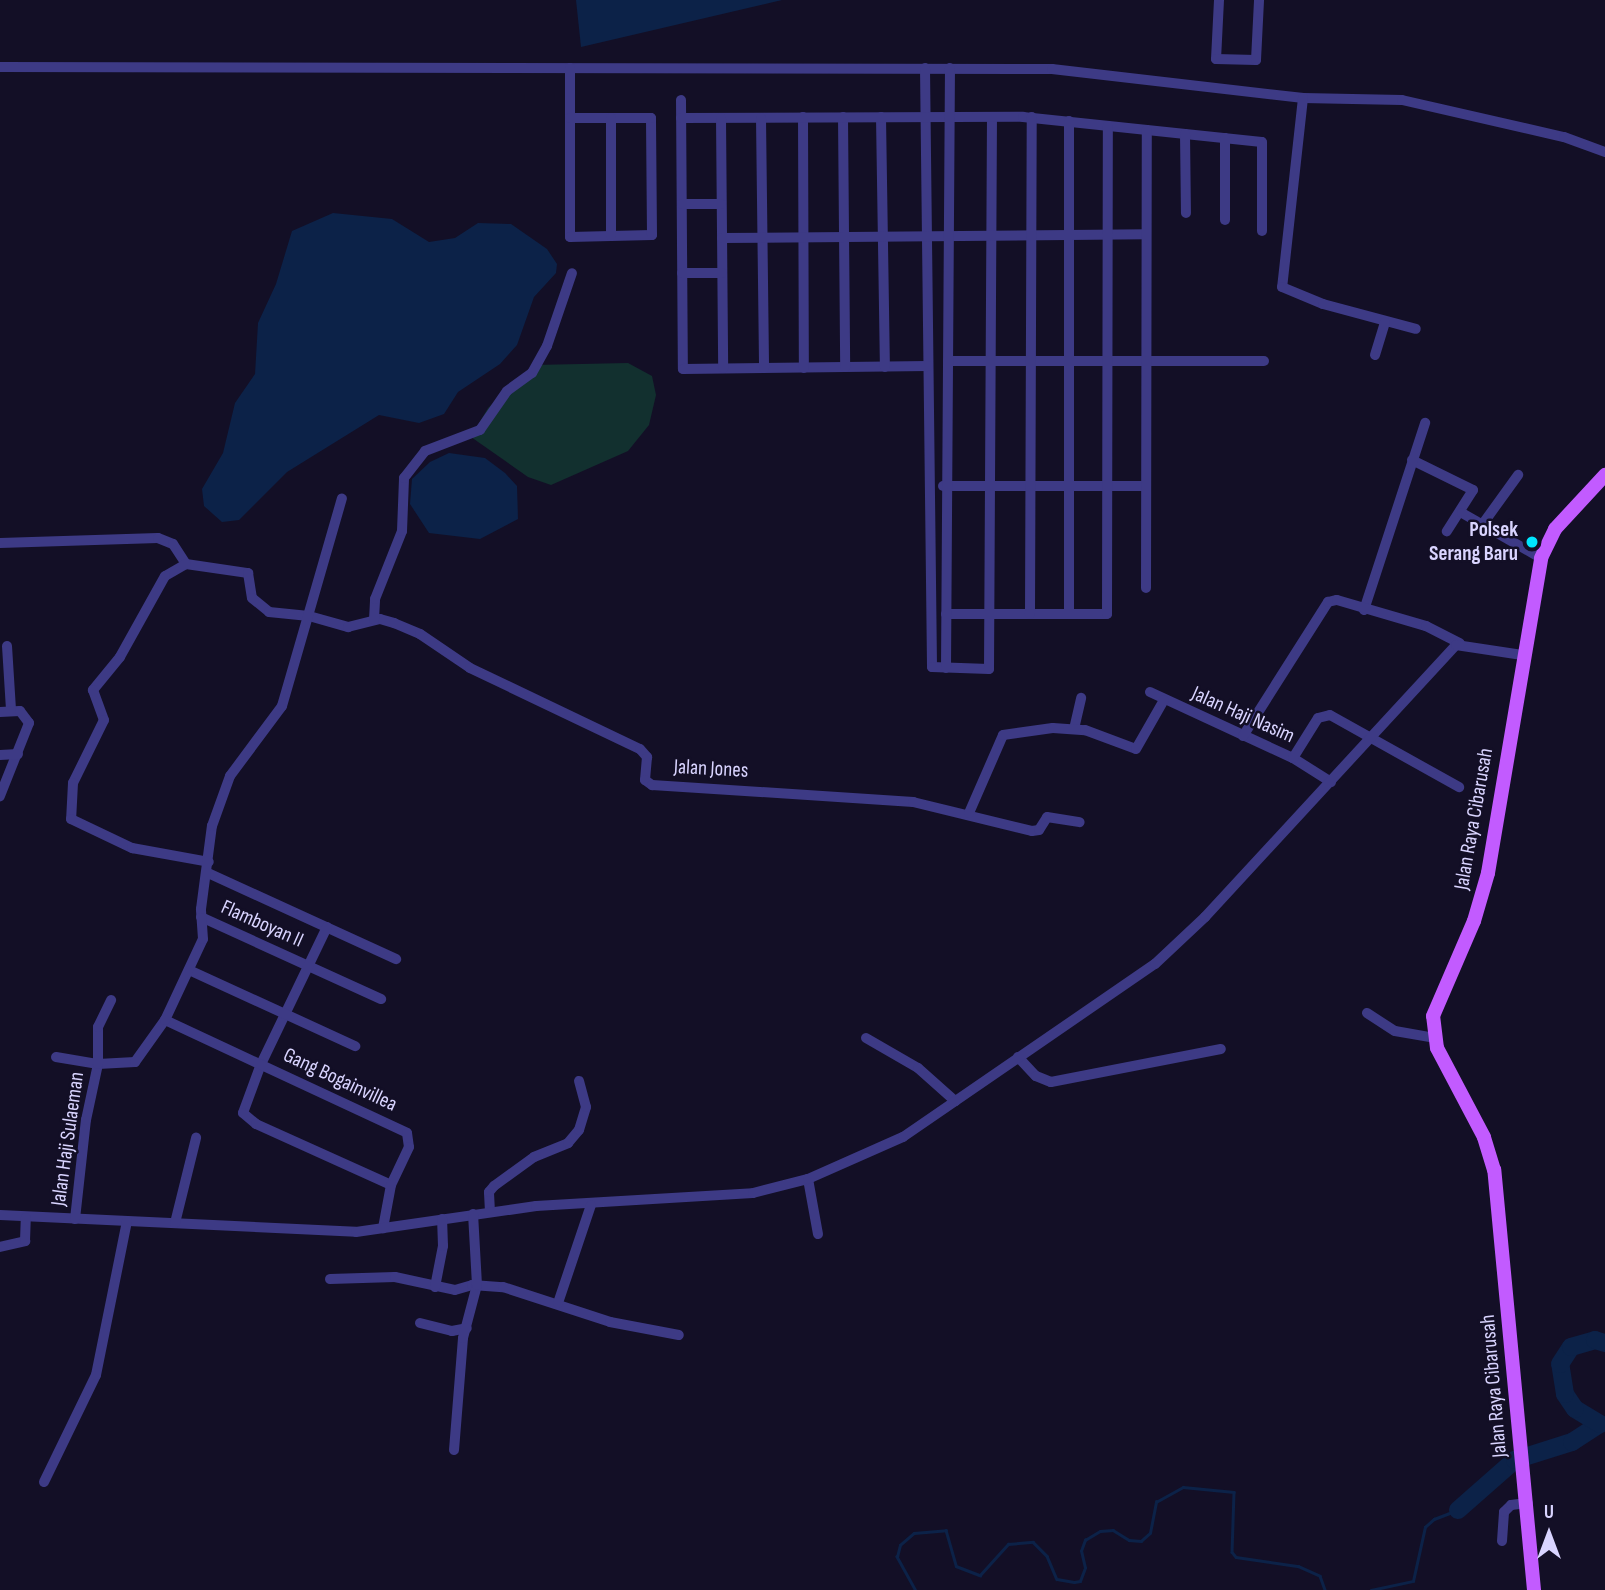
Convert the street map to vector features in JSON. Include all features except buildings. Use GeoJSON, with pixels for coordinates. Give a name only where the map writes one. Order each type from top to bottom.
{"type":"FeatureCollection","features":[{"type":"Feature","properties":{"kind":"main road","name":"Jalan Raya Cibarusah"},"geometry":{"type":"LineString","coordinates":[[1534,1590],[1528,1503],[1492,1161],[1434,1038],[1436,1004],[1474,921],[1488,873],[1522,655],[1541,558],[1555,529],[1605,475]]}},
{"type":"Feature","properties":{"kind":"street"},"geometry":{"type":"LineString","coordinates":[[1219,0],[1216,59],[1256,60],[1259,0]]}},
{"type":"Feature","properties":{"kind":"street"},"geometry":{"type":"LineString","coordinates":[[0,67],[1052,69],[1303,98],[1402,100],[1564,137],[1605,152]]}},
{"type":"Feature","properties":{"kind":"street"},"geometry":{"type":"LineString","coordinates":[[570,68],[570,118],[570,237],[652,235],[651,118],[570,118]]}},
{"type":"Feature","properties":{"kind":"street"},"geometry":{"type":"LineString","coordinates":[[925,68],[932,667],[989,669],[992,117]]}},
{"type":"Feature","properties":{"kind":"street"},"geometry":{"type":"LineString","coordinates":[[946,668],[950,68]]}},
{"type":"Feature","properties":{"kind":"street"},"geometry":{"type":"LineString","coordinates":[[1303,98],[1282,287],[1385,322],[1416,329]]}},
{"type":"Feature","properties":{"kind":"street"},"geometry":{"type":"LineString","coordinates":[[681,100],[683,369],[928,366]]}},
{"type":"Feature","properties":{"kind":"street"},"geometry":{"type":"LineString","coordinates":[[803,117],[804,368]]}},
{"type":"Feature","properties":{"kind":"street"},"geometry":{"type":"LineString","coordinates":[[843,117],[845,367]]}},
{"type":"Feature","properties":{"kind":"street"},"geometry":{"type":"LineString","coordinates":[[881,117],[885,367]]}},
{"type":"Feature","properties":{"kind":"street"},"geometry":{"type":"LineString","coordinates":[[681,118],[1032,117],[1262,142],[1262,231]]}},
{"type":"Feature","properties":{"kind":"street"},"geometry":{"type":"LineString","coordinates":[[1030,614],[1032,117]]}},
{"type":"Feature","properties":{"kind":"street"},"geometry":{"type":"LineString","coordinates":[[611,118],[611,236]]}},
{"type":"Feature","properties":{"kind":"street"},"geometry":{"type":"LineString","coordinates":[[721,118],[723,368]]}},
{"type":"Feature","properties":{"kind":"street"},"geometry":{"type":"LineString","coordinates":[[761,118],[764,368]]}},
{"type":"Feature","properties":{"kind":"street"},"geometry":{"type":"LineString","coordinates":[[1069,121],[1069,614]]}},
{"type":"Feature","properties":{"kind":"street"},"geometry":{"type":"LineString","coordinates":[[946,614],[1107,614],[1108,126]]}},
{"type":"Feature","properties":{"kind":"street"},"geometry":{"type":"LineString","coordinates":[[1146,588],[1147,130]]}},
{"type":"Feature","properties":{"kind":"street"},"geometry":{"type":"LineString","coordinates":[[1185,134],[1186,213]]}},
{"type":"Feature","properties":{"kind":"street"},"geometry":{"type":"LineString","coordinates":[[1225,138],[1225,220]]}},
{"type":"Feature","properties":{"kind":"street"},"geometry":{"type":"LineString","coordinates":[[682,204],[721,204]]}},
{"type":"Feature","properties":{"kind":"street"},"geometry":{"type":"LineString","coordinates":[[722,238],[1146,234]]}},
{"type":"Feature","properties":{"kind":"street"},"geometry":{"type":"LineString","coordinates":[[374,620],[375,599],[401,531],[404,478],[425,451],[480,430],[507,391],[532,373],[547,346],[572,273]]}},
{"type":"Feature","properties":{"kind":"street"},"geometry":{"type":"LineString","coordinates":[[682,273],[722,273]]}},
{"type":"Feature","properties":{"kind":"street"},"geometry":{"type":"LineString","coordinates":[[1375,355],[1385,322]]}},
{"type":"Feature","properties":{"kind":"street"},"geometry":{"type":"LineString","coordinates":[[948,361],[1264,361]]}},
{"type":"Feature","properties":{"kind":"street"},"geometry":{"type":"LineString","coordinates":[[1364,610],[1425,423]]}},
{"type":"Feature","properties":{"kind":"street"},"geometry":{"type":"LineString","coordinates":[[1412,460],[1473,490],[1462,513],[1447,531]]}},
{"type":"Feature","properties":{"kind":"street"},"geometry":{"type":"LineString","coordinates":[[1482,525],[1518,475]]}},
{"type":"Feature","properties":{"kind":"street"},"geometry":{"type":"LineString","coordinates":[[930,486],[1146,486]]}},
{"type":"Feature","properties":{"kind":"street"},"geometry":{"type":"LineString","coordinates":[[56,1057],[98,1064],[139,1060],[165,1020],[203,939],[201,917],[212,825],[228,780],[282,706],[342,498]]}},
{"type":"Feature","properties":{"kind":"street"},"geometry":{"type":"LineString","coordinates":[[1462,513],[1541,558]]}},
{"type":"Feature","properties":{"kind":"street"},"geometry":{"type":"LineString","coordinates":[[0,543],[30,546],[148,536],[173,544],[186,565],[165,576],[120,657],[93,690],[104,720],[73,783],[71,819],[132,848],[208,868],[396,959]]}},
{"type":"Feature","properties":{"kind":"street","name":"Jalan Jones"},"geometry":{"type":"LineString","coordinates":[[186,565],[248,573],[252,598],[260,607],[277,614],[309,616],[355,628],[374,620],[412,630],[470,668],[640,749],[647,757],[645,780],[652,785],[852,796],[969,813],[1032,831],[1039,830],[1047,817],[1080,822]]}},
{"type":"Feature","properties":{"kind":"street"},"geometry":{"type":"LineString","coordinates":[[1243,736],[1324,604],[1337,600],[1426,626],[1460,643],[1522,655]]}},
{"type":"Feature","properties":{"kind":"street"},"geometry":{"type":"LineString","coordinates":[[0,1215],[337,1232],[490,1212],[753,1193],[808,1179],[880,1149],[955,1101],[1172,949],[1460,643]]}},
{"type":"Feature","properties":{"kind":"street"},"geometry":{"type":"LineString","coordinates":[[0,796],[18,754],[28,718],[6,711],[7,646]]}},
{"type":"Feature","properties":{"kind":"street"},"geometry":{"type":"LineString","coordinates":[[1150,692],[1164,700]]}},
{"type":"Feature","properties":{"kind":"street"},"geometry":{"type":"LineString","coordinates":[[1074,730],[1081,698]]}},
{"type":"Feature","properties":{"kind":"street","name":"Jalan Haji Nasim"},"geometry":{"type":"LineString","coordinates":[[969,813],[998,740],[1021,732],[1074,730],[1136,749],[1142,747],[1164,700],[1293,758],[1331,782]]}},
{"type":"Feature","properties":{"kind":"street"},"geometry":{"type":"LineString","coordinates":[[1293,758],[1323,714],[1343,719],[1459,787]]}},
{"type":"Feature","properties":{"kind":"street"},"geometry":{"type":"LineString","coordinates":[[0,755],[18,754]]}},
{"type":"Feature","properties":{"kind":"street","name":"Flamboyan II"},"geometry":{"type":"LineString","coordinates":[[201,917],[381,999]]}},
{"type":"Feature","properties":{"kind":"street"},"geometry":{"type":"LineString","coordinates":[[327,926],[261,1064],[243,1107],[245,1118],[391,1185]]}},
{"type":"Feature","properties":{"kind":"street"},"geometry":{"type":"LineString","coordinates":[[189,970],[355,1046]]}},
{"type":"Feature","properties":{"kind":"street","name":"Jalan Haji Sulaeman"},"geometry":{"type":"LineString","coordinates":[[75,1219],[86,1120],[98,1064],[98,1027],[110,1000]]}},
{"type":"Feature","properties":{"kind":"street"},"geometry":{"type":"LineString","coordinates":[[1367,1013],[1395,1031],[1434,1038]]}},
{"type":"Feature","properties":{"kind":"street","name":"Gang Bogainvillea"},"geometry":{"type":"LineString","coordinates":[[165,1020],[407,1133],[410,1147],[391,1185],[383,1228]]}},
{"type":"Feature","properties":{"kind":"street"},"geometry":{"type":"LineString","coordinates":[[866,1038],[918,1068],[955,1101]]}},
{"type":"Feature","properties":{"kind":"street"},"geometry":{"type":"LineString","coordinates":[[1018,1057],[1036,1076],[1051,1082],[1221,1049]]}},
{"type":"Feature","properties":{"kind":"street"},"geometry":{"type":"LineString","coordinates":[[490,1212],[489,1192],[494,1186],[534,1157],[568,1143],[579,1129],[586,1107],[579,1081]]}},
{"type":"Feature","properties":{"kind":"street"},"geometry":{"type":"LineString","coordinates":[[175,1223],[196,1138]]}},
{"type":"Feature","properties":{"kind":"street"},"geometry":{"type":"LineString","coordinates":[[808,1179],[818,1234]]}},
{"type":"Feature","properties":{"kind":"street"},"geometry":{"type":"LineString","coordinates":[[558,1303],[591,1205]]}},
{"type":"Feature","properties":{"kind":"street"},"geometry":{"type":"LineString","coordinates":[[454,1450],[467,1328],[477,1285],[473,1214]]}},
{"type":"Feature","properties":{"kind":"street"},"geometry":{"type":"LineString","coordinates":[[0,1247],[25,1241],[26,1218]]}},
{"type":"Feature","properties":{"kind":"street"},"geometry":{"type":"LineString","coordinates":[[435,1287],[443,1246],[442,1219]]}},
{"type":"Feature","properties":{"kind":"street"},"geometry":{"type":"LineString","coordinates":[[44,1482],[96,1375],[127,1221]]}},
{"type":"Feature","properties":{"kind":"street"},"geometry":{"type":"LineString","coordinates":[[330,1279],[404,1278],[455,1290],[477,1285],[510,1289],[610,1322],[679,1335]]}},
{"type":"Feature","properties":{"kind":"street"},"geometry":{"type":"LineString","coordinates":[[420,1323],[452,1331],[467,1328]]}},
{"type":"Feature","properties":{"kind":"street"},"geometry":{"type":"LineString","coordinates":[[1502,1541],[1504,1512],[1511,1506],[1528,1503]]}},
{"type":"Feature","properties":{"kind":"green space"},"geometry":{"type":"Polygon","coordinates":[[[628,363],[652,376],[656,395],[649,425],[628,451],[551,485],[528,477],[471,437],[488,408],[534,365],[628,363]]]}},
{"type":"Feature","properties":{"kind":"water"},"geometry":{"type":"Polygon","coordinates":[[[576,0],[782,0],[581,47],[576,0]]]}},
{"type":"Feature","properties":{"kind":"water"},"geometry":{"type":"Polygon","coordinates":[[[333,213],[392,219],[429,242],[455,238],[478,223],[511,224],[547,249],[557,264],[556,273],[534,297],[517,345],[500,364],[458,392],[444,414],[419,423],[379,415],[287,472],[239,520],[222,522],[204,506],[202,489],[223,453],[235,403],[255,374],[258,323],[276,284],[292,231],[333,213]]]}},
{"type":"Feature","properties":{"kind":"water"},"geometry":{"type":"Polygon","coordinates":[[[449,453],[485,458],[505,473],[517,486],[518,519],[480,539],[429,533],[410,504],[412,479],[430,462],[449,453]]]}},
{"type":"Feature","properties":{"kind":"waterway"},"geometry":{"type":"LineString","coordinates":[[1458,1510],[1515,1460],[1572,1442],[1600,1424],[1575,1409],[1565,1394],[1560,1364],[1571,1347],[1595,1340],[1605,1343]]}},
{"type":"Feature","properties":{"kind":"waterway"},"geometry":{"type":"LineString","coordinates":[[915,1590],[897,1557],[900,1545],[914,1533],[946,1530],[956,1566],[980,1575],[1008,1544],[1033,1542],[1047,1556],[1057,1579],[1080,1581],[1085,1568],[1081,1551],[1085,1540],[1100,1531],[1113,1530],[1129,1540],[1141,1541],[1150,1533],[1156,1502],[1183,1487],[1234,1492],[1232,1552],[1236,1557],[1298,1566],[1320,1576],[1325,1590]]}},
{"type":"Feature","properties":{"kind":"waterway"},"geometry":{"type":"LineString","coordinates":[[1371,1590],[1413,1581],[1425,1527],[1434,1519],[1458,1510]]}},
{"type":"Feature","properties":{"kind":"place","name":"Polsek Serang Baru"},"geometry":{"type":"Point","coordinates":[1532,542]}}]}
